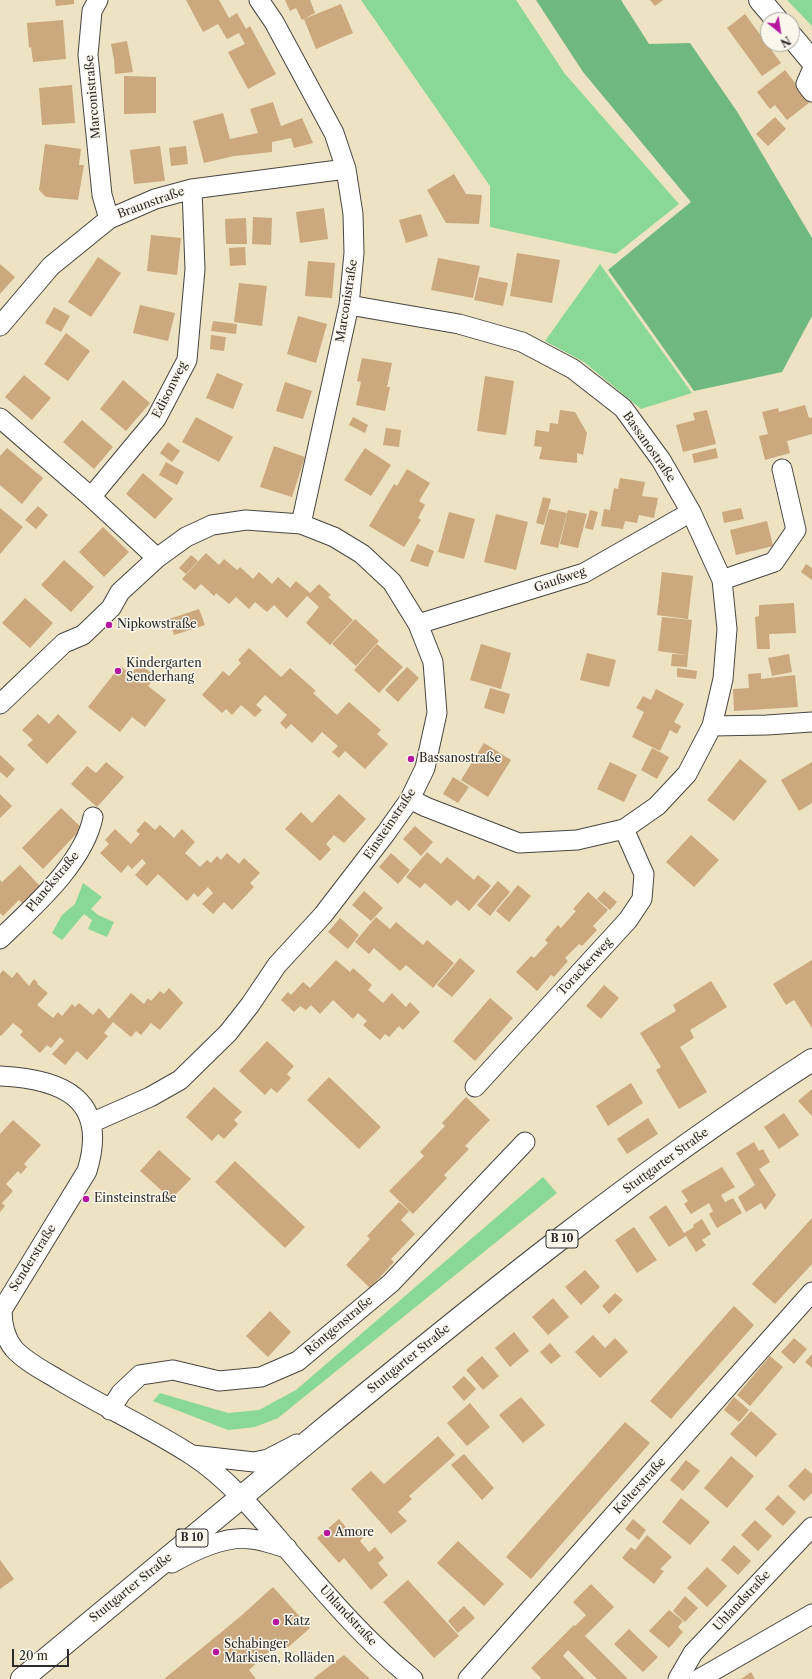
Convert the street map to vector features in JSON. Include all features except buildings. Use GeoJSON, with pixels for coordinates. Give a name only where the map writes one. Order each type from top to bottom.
{"type":"FeatureCollection","features":[{"type":"Feature","properties":{"kind":"main road"},"geometry":{"type":"LineString","coordinates":[[760,0],[770,12]]}},
{"type":"Feature","properties":{"kind":"main road"},"geometry":{"type":"LineString","coordinates":[[800,47],[812,61]]}},
{"type":"Feature","properties":{"kind":"main road","name":"Stuttgarter Straße"},"geometry":{"type":"LineString","coordinates":[[22,1679],[450,1325],[656,1167],[742,1106],[812,1060]]}},
{"type":"Feature","properties":{"kind":"street","name":"Marconistraße"},"geometry":{"type":"LineString","coordinates":[[98,0],[92,11],[88,54],[102,195],[109,219]]}},
{"type":"Feature","properties":{"kind":"street","name":"Marconistraße"},"geometry":{"type":"LineString","coordinates":[[259,0],[274,22],[334,133],[346,169],[353,214],[354,253],[349,305],[301,524]]}},
{"type":"Feature","properties":{"kind":"street"},"geometry":{"type":"LineString","coordinates":[[812,70],[806,84],[812,92]]}},
{"type":"Feature","properties":{"kind":"street","name":"Braunstraße"},"geometry":{"type":"LineString","coordinates":[[0,326],[52,266],[109,219],[155,199],[192,189],[346,169]]}},
{"type":"Feature","properties":{"kind":"street","name":"Edisonweg"},"geometry":{"type":"LineString","coordinates":[[91,497],[156,419],[187,360],[195,269],[192,189]]}},
{"type":"Feature","properties":{"kind":"street","name":"Bassanostraße"},"geometry":{"type":"LineString","coordinates":[[349,305],[459,324],[522,342],[574,369],[623,408],[661,460],[691,512],[722,580],[728,629],[723,679],[712,726],[687,774],[657,806],[624,829],[577,840],[519,843],[426,807],[410,799]]}},
{"type":"Feature","properties":{"kind":"street"},"geometry":{"type":"LineString","coordinates":[[0,418],[91,497],[157,558]]}},
{"type":"Feature","properties":{"kind":"street"},"geometry":{"type":"LineString","coordinates":[[722,580],[774,562],[796,530],[782,470]]}},
{"type":"Feature","properties":{"kind":"street","name":"Gaußweg"},"geometry":{"type":"LineString","coordinates":[[418,624],[584,573],[691,512]]}},
{"type":"Feature","properties":{"kind":"street","name":"Einsteinstraße"},"geometry":{"type":"LineString","coordinates":[[0,704],[64,643],[83,635],[111,608],[120,592],[157,558],[186,537],[212,525],[246,520],[301,524],[334,537],[362,554],[392,582],[418,624],[433,662],[437,713],[425,768],[410,799],[382,839],[322,915],[277,965],[250,1005],[228,1033],[180,1080],[150,1097],[91,1123]]}},
{"type":"Feature","properties":{"kind":"street"},"geometry":{"type":"LineString","coordinates":[[712,726],[812,722]]}},
{"type":"Feature","properties":{"kind":"street","name":"Planckstraße"},"geometry":{"type":"LineString","coordinates":[[0,939],[38,901],[79,853],[90,831],[94,817]]}},
{"type":"Feature","properties":{"kind":"street","name":"Torackerweg"},"geometry":{"type":"LineString","coordinates":[[475,1087],[628,920],[642,899],[644,874],[624,829]]}},
{"type":"Feature","properties":{"kind":"street","name":"Senderstraße"},"geometry":{"type":"LineString","coordinates":[[0,1076],[38,1080],[67,1091],[86,1110],[91,1123],[93,1137],[87,1171],[2,1310],[4,1330],[14,1349],[30,1362],[110,1410],[191,1455],[203,1463],[242,1497]]}},
{"type":"Feature","properties":{"kind":"street","name":"Röntgenstraße"},"geometry":{"type":"LineString","coordinates":[[110,1410],[121,1393],[140,1374],[173,1370],[219,1381],[233,1380],[261,1377],[298,1360],[391,1282],[526,1142]]}},
{"type":"Feature","properties":{"kind":"street","name":"Kelterstraße"},"geometry":{"type":"LineString","coordinates":[[468,1679],[812,1292]]}},
{"type":"Feature","properties":{"kind":"street","name":"Senderstraße"},"geometry":{"type":"LineString","coordinates":[[191,1455],[254,1462],[268,1459],[321,1431]]}},
{"type":"Feature","properties":{"kind":"street","name":"Uhlandstraße"},"geometry":{"type":"LineString","coordinates":[[242,1497],[353,1623],[413,1679]]}},
{"type":"Feature","properties":{"kind":"street","name":"Uhlandstraße"},"geometry":{"type":"LineString","coordinates":[[678,1679],[693,1653],[812,1527]]}},
{"type":"Feature","properties":{"kind":"street"},"geometry":{"type":"LineString","coordinates":[[143,1579],[193,1551],[223,1540],[250,1538],[287,1548]]}},
{"type":"Feature","properties":{"kind":"street"},"geometry":{"type":"LineString","coordinates":[[699,1679],[812,1614]]}},
{"type":"Feature","properties":{"kind":"green space"},"geometry":{"type":"Polygon","coordinates":[[[361,0],[516,0],[565,74],[679,204],[616,254],[490,227],[490,186],[361,0]]]}},
{"type":"Feature","properties":{"kind":"green space"},"geometry":{"type":"Polygon","coordinates":[[[536,0],[621,0],[649,44],[690,43],[738,113],[812,238],[812,316],[782,372],[694,391],[608,270],[691,202],[583,72],[536,0]]]}},
{"type":"Feature","properties":{"kind":"green space"},"geometry":{"type":"Polygon","coordinates":[[[787,0],[812,0],[812,26],[800,12],[787,0]]]}},
{"type":"Feature","properties":{"kind":"green space"},"geometry":{"type":"Polygon","coordinates":[[[600,264],[692,393],[641,409],[584,362],[545,341],[600,264]]]}},
{"type":"Feature","properties":{"kind":"green space"},"geometry":{"type":"Polygon","coordinates":[[[83,883],[102,897],[91,909],[98,915],[114,922],[107,937],[88,929],[92,920],[84,914],[62,940],[52,933],[62,915],[75,904],[83,883]]]}},
{"type":"Feature","properties":{"kind":"green space"},"geometry":{"type":"Polygon","coordinates":[[[543,1177],[557,1193],[278,1418],[255,1427],[228,1430],[153,1401],[160,1393],[228,1413],[259,1410],[296,1390],[543,1177]]]}},
{"type":"Feature","properties":{"kind":"place","name":"Nipkowstraße"},"geometry":{"type":"Point","coordinates":[109,625]}},
{"type":"Feature","properties":{"kind":"place","name":"Kindergarten Senderhang"},"geometry":{"type":"Point","coordinates":[118,671]}},
{"type":"Feature","properties":{"kind":"place","name":"Bassanostraße"},"geometry":{"type":"Point","coordinates":[411,759]}},
{"type":"Feature","properties":{"kind":"place","name":"Einsteinstraße"},"geometry":{"type":"Point","coordinates":[86,1199]}},
{"type":"Feature","properties":{"kind":"place","name":"Amore"},"geometry":{"type":"Point","coordinates":[327,1533]}},
{"type":"Feature","properties":{"kind":"place","name":"Katz"},"geometry":{"type":"Point","coordinates":[276,1622]}},
{"type":"Feature","properties":{"kind":"place","name":"Schabinger Markisen, Rolläden"},"geometry":{"type":"Point","coordinates":[216,1652]}}]}
